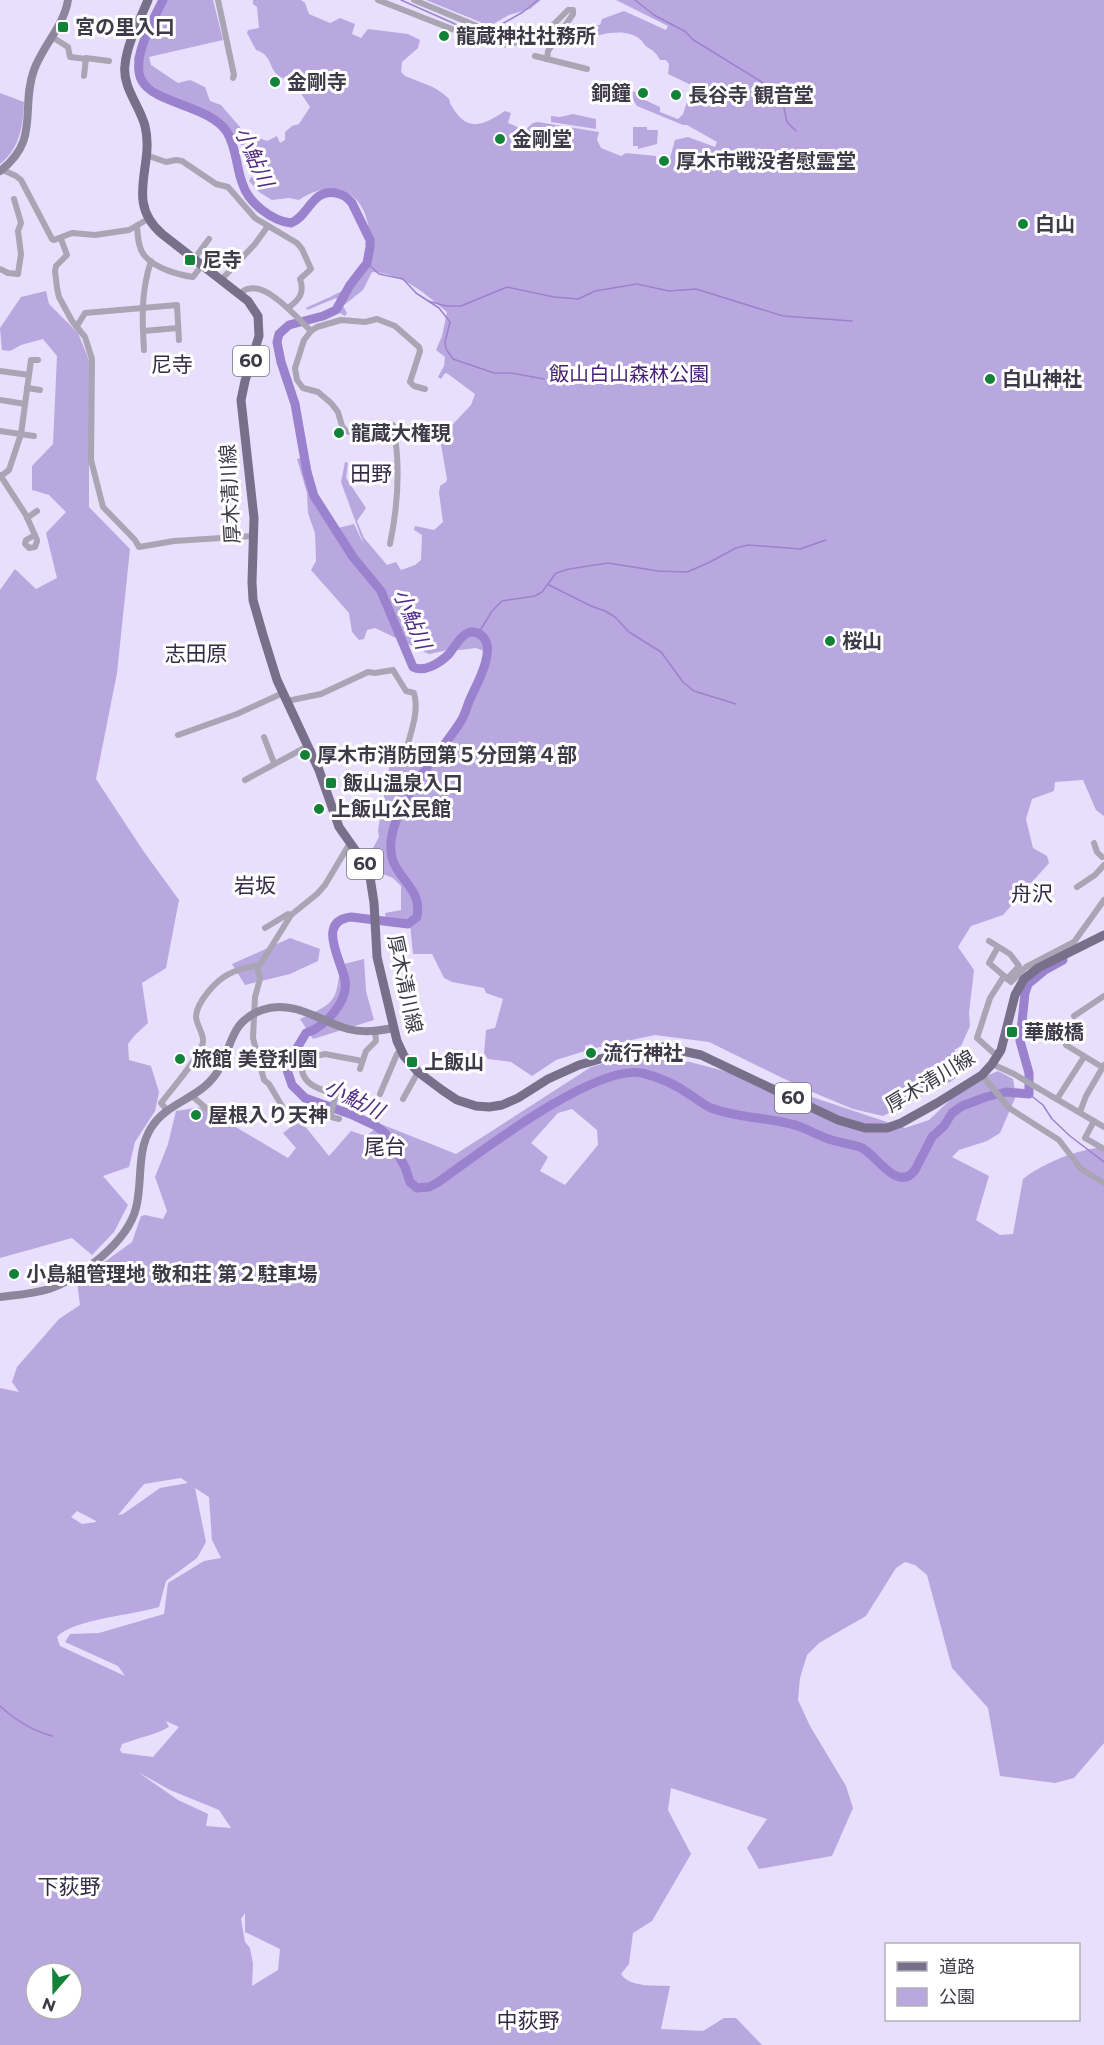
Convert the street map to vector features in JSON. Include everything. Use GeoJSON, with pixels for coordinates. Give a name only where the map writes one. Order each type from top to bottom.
{"type":"FeatureCollection","features":[{"type":"Feature","properties":{"kind":"main road"},"geometry":{"type":"LineString","coordinates":[[148,0],[124,67],[126,82],[145,126],[147,146],[142,203],[148,219]]}},
{"type":"Feature","properties":{"kind":"main road","name":"厚木清川線"},"geometry":{"type":"LineString","coordinates":[[148,219],[162,234],[248,301],[254,309],[260,326],[241,400],[254,518],[251,566],[254,600],[272,665],[319,770],[339,827],[363,861],[370,877],[375,909],[378,963],[393,1028],[403,1053]]}},
{"type":"Feature","properties":{"kind":"main road","name":"厚木清川線"},"geometry":{"type":"LineString","coordinates":[[418,1072],[457,1100],[476,1106],[489,1107],[508,1103],[564,1072],[603,1057],[647,1047],[673,1048],[701,1055],[838,1120],[871,1129],[886,1128],[901,1122],[982,1075],[995,1060],[1006,1033],[1016,992],[1024,979],[1037,965],[1104,935]]}},
{"type":"Feature","properties":{"kind":"main road","name":"60"},"geometry":{"type":"LineString","coordinates":[[403,1053],[418,1072]]}},
{"type":"Feature","properties":{"kind":"street"},"geometry":{"type":"LineString","coordinates":[[68,0],[64,14],[45,46],[33,73],[25,138],[14,158],[1,170],[21,180],[52,239],[61,239],[72,233],[95,235],[129,230],[148,219]]}},
{"type":"Feature","properties":{"kind":"street"},"geometry":{"type":"LineString","coordinates":[[218,0],[233,78]]}},
{"type":"Feature","properties":{"kind":"street"},"geometry":{"type":"LineString","coordinates":[[378,0],[489,44],[493,41],[502,45],[535,39],[543,35],[568,10],[573,10],[573,14],[548,51],[547,59]]}},
{"type":"Feature","properties":{"kind":"street"},"geometry":{"type":"LineString","coordinates":[[414,0],[477,26],[487,39],[485,42]]}},
{"type":"Feature","properties":{"kind":"street"},"geometry":{"type":"LineString","coordinates":[[52,37],[68,47],[70,57],[109,61]]}},
{"type":"Feature","properties":{"kind":"street"},"geometry":{"type":"LineString","coordinates":[[535,57],[587,69]]}},
{"type":"Feature","properties":{"kind":"street"},"geometry":{"type":"LineString","coordinates":[[84,76],[86,59]]}},
{"type":"Feature","properties":{"kind":"street"},"geometry":{"type":"LineString","coordinates":[[146,155],[166,162],[180,160],[216,184],[228,187],[255,218],[302,249],[311,267],[300,279],[303,287],[301,296],[288,309]]}},
{"type":"Feature","properties":{"kind":"street"},"geometry":{"type":"LineString","coordinates":[[0,269],[18,276],[21,254],[18,231],[21,223],[14,199]]}},
{"type":"Feature","properties":{"kind":"street"},"geometry":{"type":"LineString","coordinates":[[221,280],[255,244],[268,226]]}},
{"type":"Feature","properties":{"kind":"street"},"geometry":{"type":"LineString","coordinates":[[137,227],[143,255],[175,273],[193,278],[209,239]]}},
{"type":"Feature","properties":{"kind":"street"},"geometry":{"type":"LineString","coordinates":[[61,239],[67,255],[56,268],[59,297],[72,321],[85,337],[92,359],[91,460],[103,507],[139,547],[174,541],[253,536]]}},
{"type":"Feature","properties":{"kind":"street"},"geometry":{"type":"LineString","coordinates":[[144,350],[143,293],[151,261]]}},
{"type":"Feature","properties":{"kind":"street"},"geometry":{"type":"LineString","coordinates":[[239,294],[248,289],[261,289],[268,292],[309,330]]}},
{"type":"Feature","properties":{"kind":"street"},"geometry":{"type":"LineString","coordinates":[[77,326],[85,313],[177,305],[179,340]]}},
{"type":"Feature","properties":{"kind":"street"},"geometry":{"type":"LineString","coordinates":[[390,544],[396,514],[398,450],[393,425],[383,424],[352,433],[346,431],[338,412],[331,404],[318,392],[299,385],[295,368],[309,330],[341,320],[365,322],[377,319],[395,326],[419,347],[420,351],[410,382],[414,386],[425,389]]}},
{"type":"Feature","properties":{"kind":"street"},"geometry":{"type":"LineString","coordinates":[[143,331],[178,328]]}},
{"type":"Feature","properties":{"kind":"street"},"geometry":{"type":"LineString","coordinates":[[34,536],[27,518],[1,475],[9,470],[21,434],[31,360],[38,360]]}},
{"type":"Feature","properties":{"kind":"street"},"geometry":{"type":"LineString","coordinates":[[0,371],[29,375]]}},
{"type":"Feature","properties":{"kind":"street"},"geometry":{"type":"LineString","coordinates":[[27,388],[40,390]]}},
{"type":"Feature","properties":{"kind":"street"},"geometry":{"type":"LineString","coordinates":[[0,400],[25,404]]}},
{"type":"Feature","properties":{"kind":"street"},"geometry":{"type":"LineString","coordinates":[[0,431],[34,436]]}},
{"type":"Feature","properties":{"kind":"street"},"geometry":{"type":"LineString","coordinates":[[3,495],[10,490]]}},
{"type":"Feature","properties":{"kind":"street"},"geometry":{"type":"LineString","coordinates":[[27,518],[37,511]]}},
{"type":"Feature","properties":{"kind":"street"},"geometry":{"type":"LineString","coordinates":[[178,735],[285,697],[321,694],[368,672],[393,670],[406,691],[414,693],[416,699],[417,709],[407,747]]}},
{"type":"Feature","properties":{"kind":"street"},"geometry":{"type":"LineString","coordinates":[[264,737],[274,763]]}},
{"type":"Feature","properties":{"kind":"street"},"geometry":{"type":"LineString","coordinates":[[245,780],[308,746]]}},
{"type":"Feature","properties":{"kind":"street"},"geometry":{"type":"LineString","coordinates":[[167,1110],[162,1103],[203,1044],[202,1034],[196,1021],[199,1004],[208,992],[227,975],[260,965],[291,915],[320,891],[332,876],[350,843]]}},
{"type":"Feature","properties":{"kind":"street"},"geometry":{"type":"LineString","coordinates":[[1094,843],[1097,852],[1103,858]]}},
{"type":"Feature","properties":{"kind":"street"},"geometry":{"type":"LineString","coordinates":[[1103,858],[1104,849]]}},
{"type":"Feature","properties":{"kind":"street"},"geometry":{"type":"LineString","coordinates":[[1077,887],[1095,875],[1104,865]]}},
{"type":"Feature","properties":{"kind":"street"},"geometry":{"type":"LineString","coordinates":[[998,947],[988,963],[1011,982],[1026,967],[1037,965],[1074,942],[1104,900]]}},
{"type":"Feature","properties":{"kind":"street"},"geometry":{"type":"LineString","coordinates":[[265,928],[278,918],[291,915]]}},
{"type":"Feature","properties":{"kind":"street"},"geometry":{"type":"LineString","coordinates":[[989,941],[1010,954],[1019,966],[1005,977],[990,998],[977,1038],[995,1060],[1014,1074],[1104,1127]]}},
{"type":"Feature","properties":{"kind":"street"},"geometry":{"type":"LineString","coordinates":[[256,966],[260,979],[255,997],[253,1038],[264,1080],[269,1084],[286,1113]]}},
{"type":"Feature","properties":{"kind":"street"},"geometry":{"type":"LineString","coordinates":[[1074,1016],[1104,996]]}},
{"type":"Feature","properties":{"kind":"street"},"geometry":{"type":"LineString","coordinates":[[0,1297],[36,1292],[67,1281],[89,1266],[122,1236],[136,1208],[142,1153],[146,1137],[152,1126],[167,1110],[205,1087],[216,1074],[235,1031],[254,1013],[283,1006],[377,1036]]}},
{"type":"Feature","properties":{"kind":"street"},"geometry":{"type":"LineString","coordinates":[[360,1069],[366,1051],[377,1036],[393,1028]]}},
{"type":"Feature","properties":{"kind":"street"},"geometry":{"type":"LineString","coordinates":[[1064,1036],[1066,1045],[1103,1066],[1080,1112]]}},
{"type":"Feature","properties":{"kind":"street"},"geometry":{"type":"LineString","coordinates":[[380,1094],[398,1054],[403,1053]]}},
{"type":"Feature","properties":{"kind":"street"},"geometry":{"type":"LineString","coordinates":[[331,1116],[337,1095],[309,1084],[304,1078],[301,1061],[325,1054],[362,1061]]}},
{"type":"Feature","properties":{"kind":"street"},"geometry":{"type":"LineString","coordinates":[[1054,1097],[1084,1057]]}},
{"type":"Feature","properties":{"kind":"street"},"geometry":{"type":"LineString","coordinates":[[404,1099],[418,1072]]}},
{"type":"Feature","properties":{"kind":"street"},"geometry":{"type":"LineString","coordinates":[[982,1075],[1006,1105],[1059,1140],[1081,1168],[1104,1183]]}},
{"type":"Feature","properties":{"kind":"street"},"geometry":{"type":"LineString","coordinates":[[192,1096],[219,1119],[234,1105]]}},
{"type":"Feature","properties":{"kind":"street"},"geometry":{"type":"LineString","coordinates":[[316,1113],[339,1119]]}},
{"type":"Feature","properties":{"kind":"street"},"geometry":{"type":"LineString","coordinates":[[1094,1121],[1086,1138],[1104,1149]]}},
{"type":"Feature","properties":{"kind":"green space","name":"飯山白山森林公園"},"geometry":{"type":"Polygon","coordinates":[[[163,0],[213,0],[223,40],[149,57],[151,65],[178,83],[190,80],[205,87],[210,101],[221,105],[245,133],[267,141],[277,136],[280,143],[285,140],[285,132],[299,124],[310,107],[292,80],[278,75],[267,57],[256,50],[247,33],[248,30],[259,28],[257,7],[253,4],[253,0],[301,0],[305,3],[309,14],[330,23],[340,18],[355,24],[352,34],[361,38],[368,29],[408,34],[420,40],[418,48],[402,62],[401,72],[443,93],[457,114],[469,123],[482,123],[505,111],[511,113],[508,123],[525,130],[538,122],[599,132],[597,140],[601,148],[621,156],[626,153],[656,156],[656,164],[668,165],[675,140],[688,137],[715,147],[717,142],[687,125],[637,106],[632,98],[632,91],[636,96],[660,107],[660,112],[678,119],[683,114],[692,87],[668,74],[669,64],[666,60],[660,60],[655,52],[641,40],[621,33],[585,39],[583,33],[588,25],[600,25],[602,19],[624,11],[666,30],[668,26],[616,0],[1104,0],[1104,816],[1096,810],[1083,780],[1055,782],[1054,791],[1032,799],[1026,819],[1033,848],[1047,856],[1049,863],[1003,915],[971,926],[958,947],[974,970],[969,1013],[970,1026],[961,1046],[954,1050],[971,1067],[950,1082],[883,1116],[853,1109],[805,1089],[709,1042],[655,1035],[595,1048],[592,1044],[585,1046],[585,1051],[556,1060],[532,1076],[511,1062],[488,1059],[484,1054],[486,1030],[495,1028],[503,999],[486,993],[484,988],[452,982],[444,978],[432,954],[413,954],[410,923],[386,921],[385,913],[401,910],[401,886],[393,878],[380,873],[368,857],[379,837],[378,830],[391,757],[398,757],[409,765],[423,767],[436,748],[448,742],[482,684],[485,667],[484,651],[476,648],[453,649],[429,654],[375,628],[367,630],[364,639],[359,640],[352,632],[349,613],[311,570],[316,561],[315,533],[308,513],[307,493],[297,459],[307,456],[312,473],[309,481],[335,533],[338,528],[354,524],[364,545],[341,482],[345,462],[348,463],[346,478],[366,508],[357,521],[364,538],[387,565],[396,562],[401,570],[415,565],[421,560],[422,535],[414,530],[415,526],[434,530],[443,522],[439,493],[440,486],[447,479],[438,427],[440,424],[453,424],[471,405],[475,394],[448,374],[445,373],[441,379],[438,377],[444,366],[445,357],[436,350],[442,336],[447,312],[422,292],[394,276],[372,272],[363,290],[343,306],[347,313],[345,316],[338,312],[340,303],[336,298],[307,310],[306,308],[352,285],[364,263],[369,246],[366,215],[351,195],[341,190],[328,189],[314,192],[299,200],[289,198],[272,200],[259,192],[249,181],[251,177],[264,181],[271,172],[262,157],[238,143],[221,121],[174,101],[136,74],[134,58],[146,22],[157,17],[163,0]]]}},
{"type":"Feature","properties":{"kind":"green space"},"geometry":{"type":"Polygon","coordinates":[[[426,0],[541,0],[530,9],[509,15],[486,28],[480,22],[426,0]]]}},
{"type":"Feature","properties":{"kind":"green space"},"geometry":{"type":"Polygon","coordinates":[[[0,93],[24,102],[23,120],[16,144],[0,164],[0,93]]]}},
{"type":"Feature","properties":{"kind":"green space"},"geometry":{"type":"Polygon","coordinates":[[[573,114],[596,119],[596,129],[551,122],[551,116],[560,117],[573,114]]]}},
{"type":"Feature","properties":{"kind":"green space"},"geometry":{"type":"Polygon","coordinates":[[[633,127],[658,130],[657,144],[638,149],[638,146],[633,146],[633,127]]]}},
{"type":"Feature","properties":{"kind":"green space"},"geometry":{"type":"Polygon","coordinates":[[[46,291],[49,304],[78,333],[89,360],[89,507],[130,549],[117,673],[96,779],[179,900],[166,968],[142,983],[148,1023],[128,1044],[129,1060],[151,1066],[159,1092],[155,1111],[135,1142],[129,1167],[103,1176],[128,1205],[114,1232],[92,1255],[72,1238],[0,1258],[0,590],[15,569],[36,589],[57,578],[46,533],[66,512],[49,495],[32,490],[32,466],[53,444],[57,356],[43,339],[21,345],[10,351],[2,350],[0,328],[21,297],[46,291]]]}},
{"type":"Feature","properties":{"kind":"green space"},"geometry":{"type":"Polygon","coordinates":[[[290,938],[320,949],[318,961],[290,974],[245,985],[232,964],[290,938]]]}},
{"type":"Feature","properties":{"kind":"green space"},"geometry":{"type":"Polygon","coordinates":[[[364,959],[366,991],[374,1020],[313,1039],[300,1019],[332,1000],[337,987],[340,965],[364,959]]]}},
{"type":"Feature","properties":{"kind":"green space"},"geometry":{"type":"Polygon","coordinates":[[[630,1056],[690,1062],[773,1084],[905,1128],[929,1120],[967,1084],[998,1071],[1013,1079],[1016,1096],[1000,1133],[987,1141],[959,1150],[952,1157],[989,1176],[976,1220],[1000,1235],[1013,1234],[1023,1179],[1061,1158],[1104,1147],[1104,1743],[1074,1778],[1055,1783],[1000,1776],[988,1708],[952,1668],[927,1575],[915,1565],[905,1562],[896,1568],[866,1616],[819,1643],[807,1655],[800,1678],[798,1700],[810,1726],[846,1786],[853,1808],[832,1856],[759,1869],[747,1848],[767,1819],[671,1788],[668,1810],[691,1854],[652,1921],[633,1933],[629,1964],[621,1974],[630,1982],[637,1984],[670,1986],[661,2029],[703,2031],[724,2018],[736,2018],[762,2045],[0,2045],[0,1388],[19,1392],[12,1382],[17,1367],[59,1319],[80,1305],[77,1282],[132,1242],[141,1216],[163,1219],[167,1211],[155,1177],[168,1144],[176,1111],[202,1107],[288,1158],[296,1148],[283,1133],[300,1120],[329,1156],[351,1131],[366,1136],[381,1124],[456,1154],[591,1067],[630,1056]],[[572,1109],[558,1113],[531,1143],[548,1157],[540,1171],[565,1185],[598,1145],[597,1130],[572,1109]],[[181,1478],[144,1484],[118,1515],[123,1514],[160,1488],[188,1483],[181,1478]],[[195,1488],[206,1542],[197,1558],[166,1581],[159,1607],[76,1626],[57,1637],[60,1646],[125,1676],[118,1666],[65,1642],[70,1634],[99,1633],[164,1614],[168,1583],[204,1561],[221,1558],[212,1540],[209,1497],[195,1488]],[[77,1511],[71,1517],[82,1524],[96,1522],[77,1511]],[[166,1721],[169,1727],[122,1744],[120,1750],[122,1753],[153,1757],[179,1727],[166,1721]],[[138,1772],[178,1800],[208,1814],[206,1826],[231,1828],[219,1810],[170,1790],[138,1772]],[[245,1913],[241,1919],[245,1942],[250,1948],[253,1964],[252,1986],[278,1970],[280,1949],[245,1932],[245,1913]]]}},
{"type":"Feature","properties":{"kind":"waterway","name":"小鮎川"},"geometry":{"type":"LineString","coordinates":[[163,0],[141,51],[139,72],[142,81],[158,95],[196,110],[219,123],[230,138],[246,192],[269,215],[291,223],[302,215],[316,198],[328,193],[336,193],[345,196],[352,203],[370,240],[367,263],[350,285],[336,310],[289,325],[279,334],[277,342],[295,404],[307,472],[314,496],[353,557],[381,591],[413,667],[422,669],[437,664],[467,633],[477,633],[483,637],[487,650],[481,676],[463,718],[412,789],[399,813],[394,829],[391,845],[393,861],[414,893],[418,908],[417,917],[408,924],[351,917],[341,920],[335,926],[333,942],[345,980],[343,996],[328,1019],[306,1033],[288,1063],[287,1070],[292,1085],[305,1098],[350,1114],[376,1126],[385,1133],[405,1167],[410,1182],[417,1188],[429,1187],[437,1183],[507,1133],[567,1096],[595,1082],[621,1074],[642,1073],[675,1085],[711,1108],[731,1114],[795,1125],[830,1140],[860,1147],[894,1175],[908,1176],[915,1170],[932,1137],[944,1126],[952,1113],[962,1106],[1006,1092],[1029,1094],[1029,1073],[1020,1041],[1025,993],[1028,984],[1045,970],[1063,960]]}},
{"type":"Feature","properties":{"kind":"waterway"},"geometry":{"type":"LineString","coordinates":[[401,0],[470,33]]}},
{"type":"Feature","properties":{"kind":"waterway"},"geometry":{"type":"LineString","coordinates":[[486,33],[523,12],[538,0]]}},
{"type":"Feature","properties":{"kind":"waterway"},"geometry":{"type":"LineString","coordinates":[[635,0],[654,15],[686,32],[692,39],[765,84],[782,98],[787,122],[796,131]]}},
{"type":"Feature","properties":{"kind":"waterway"},"geometry":{"type":"LineString","coordinates":[[782,98],[806,91]]}},
{"type":"Feature","properties":{"kind":"waterway"},"geometry":{"type":"LineString","coordinates":[[367,263],[379,274],[403,279],[416,293],[439,308],[450,322],[445,342],[446,349],[453,359],[494,373],[511,373],[544,379]]}},
{"type":"Feature","properties":{"kind":"waterway"},"geometry":{"type":"LineString","coordinates":[[428,301],[446,306],[461,306],[507,287],[554,297],[578,299],[595,291],[637,284],[669,291],[696,289],[783,316],[852,321]]}},
{"type":"Feature","properties":{"kind":"waterway"},"geometry":{"type":"LineString","coordinates":[[478,634],[492,611],[502,601],[535,596],[542,592],[556,573],[569,569],[608,563],[658,571],[687,572],[736,548],[748,545],[800,549],[826,540]]}},
{"type":"Feature","properties":{"kind":"waterway"},"geometry":{"type":"LineString","coordinates":[[549,585],[615,617],[629,632],[661,652],[683,682],[694,691],[736,704]]}},
{"type":"Feature","properties":{"kind":"waterway"},"geometry":{"type":"LineString","coordinates":[[1029,1094],[1043,1105],[1052,1119],[1070,1136],[1104,1162]]}},
{"type":"Feature","properties":{"kind":"waterway"},"geometry":{"type":"LineString","coordinates":[[0,1706],[24,1724],[52,1736]]}},
{"type":"Feature","properties":{"kind":"place","name":"宮の里入口"},"geometry":{"type":"Point","coordinates":[63,27]}},
{"type":"Feature","properties":{"kind":"place","name":"龍蔵神社社務所"},"geometry":{"type":"Point","coordinates":[444,36]}},
{"type":"Feature","properties":{"kind":"place","name":"金剛寺"},"geometry":{"type":"Point","coordinates":[275,82]}},
{"type":"Feature","properties":{"kind":"place","name":"銅鐘"},"geometry":{"type":"Point","coordinates":[643,93]}},
{"type":"Feature","properties":{"kind":"place","name":"長谷寺 観音堂"},"geometry":{"type":"Point","coordinates":[676,95]}},
{"type":"Feature","properties":{"kind":"place","name":"金剛堂"},"geometry":{"type":"Point","coordinates":[500,139]}},
{"type":"Feature","properties":{"kind":"place","name":"厚木市戦没者慰霊堂"},"geometry":{"type":"Point","coordinates":[664,161]}},
{"type":"Feature","properties":{"kind":"place","name":"白山"},"geometry":{"type":"Point","coordinates":[1023,224]}},
{"type":"Feature","properties":{"kind":"place","name":"尼寺"},"geometry":{"type":"Point","coordinates":[190,260]}},
{"type":"Feature","properties":{"kind":"place","name":"白山神社"},"geometry":{"type":"Point","coordinates":[990,379]}},
{"type":"Feature","properties":{"kind":"place","name":"龍蔵大権現"},"geometry":{"type":"Point","coordinates":[339,433]}},
{"type":"Feature","properties":{"kind":"place","name":"桜山"},"geometry":{"type":"Point","coordinates":[830,641]}},
{"type":"Feature","properties":{"kind":"place","name":"厚木市消防団第５分団第４部"},"geometry":{"type":"Point","coordinates":[305,755]}},
{"type":"Feature","properties":{"kind":"place","name":"飯山温泉入口"},"geometry":{"type":"Point","coordinates":[331,783]}},
{"type":"Feature","properties":{"kind":"place","name":"上飯山公民館"},"geometry":{"type":"Point","coordinates":[319,809]}},
{"type":"Feature","properties":{"kind":"place","name":"華厳橋"},"geometry":{"type":"Point","coordinates":[1012,1032]}},
{"type":"Feature","properties":{"kind":"place","name":"流行神社"},"geometry":{"type":"Point","coordinates":[591,1053]}},
{"type":"Feature","properties":{"kind":"place","name":"旅館 美登利園"},"geometry":{"type":"Point","coordinates":[180,1059]}},
{"type":"Feature","properties":{"kind":"place","name":"上飯山"},"geometry":{"type":"Point","coordinates":[412,1062]}},
{"type":"Feature","properties":{"kind":"place","name":"屋根入り天神"},"geometry":{"type":"Point","coordinates":[196,1115]}},
{"type":"Feature","properties":{"kind":"place","name":"小島組管理地 敬和荘 第２駐車場"},"geometry":{"type":"Point","coordinates":[14,1274]}},
{"type":"Feature","properties":{"kind":"district","name":"尼寺"},"geometry":{"type":"Point","coordinates":[172,365]}},
{"type":"Feature","properties":{"kind":"district","name":"田野"},"geometry":{"type":"Point","coordinates":[371,474]}},
{"type":"Feature","properties":{"kind":"district","name":"志田原"},"geometry":{"type":"Point","coordinates":[196,654]}},
{"type":"Feature","properties":{"kind":"district","name":"岩坂"},"geometry":{"type":"Point","coordinates":[255,886]}},
{"type":"Feature","properties":{"kind":"district","name":"舟沢"},"geometry":{"type":"Point","coordinates":[1032,894]}},
{"type":"Feature","properties":{"kind":"district","name":"尾台"},"geometry":{"type":"Point","coordinates":[385,1147]}},
{"type":"Feature","properties":{"kind":"district","name":"下荻野"},"geometry":{"type":"Point","coordinates":[69,1887]}},
{"type":"Feature","properties":{"kind":"district","name":"中荻野"},"geometry":{"type":"Point","coordinates":[528,2021]}}]}
